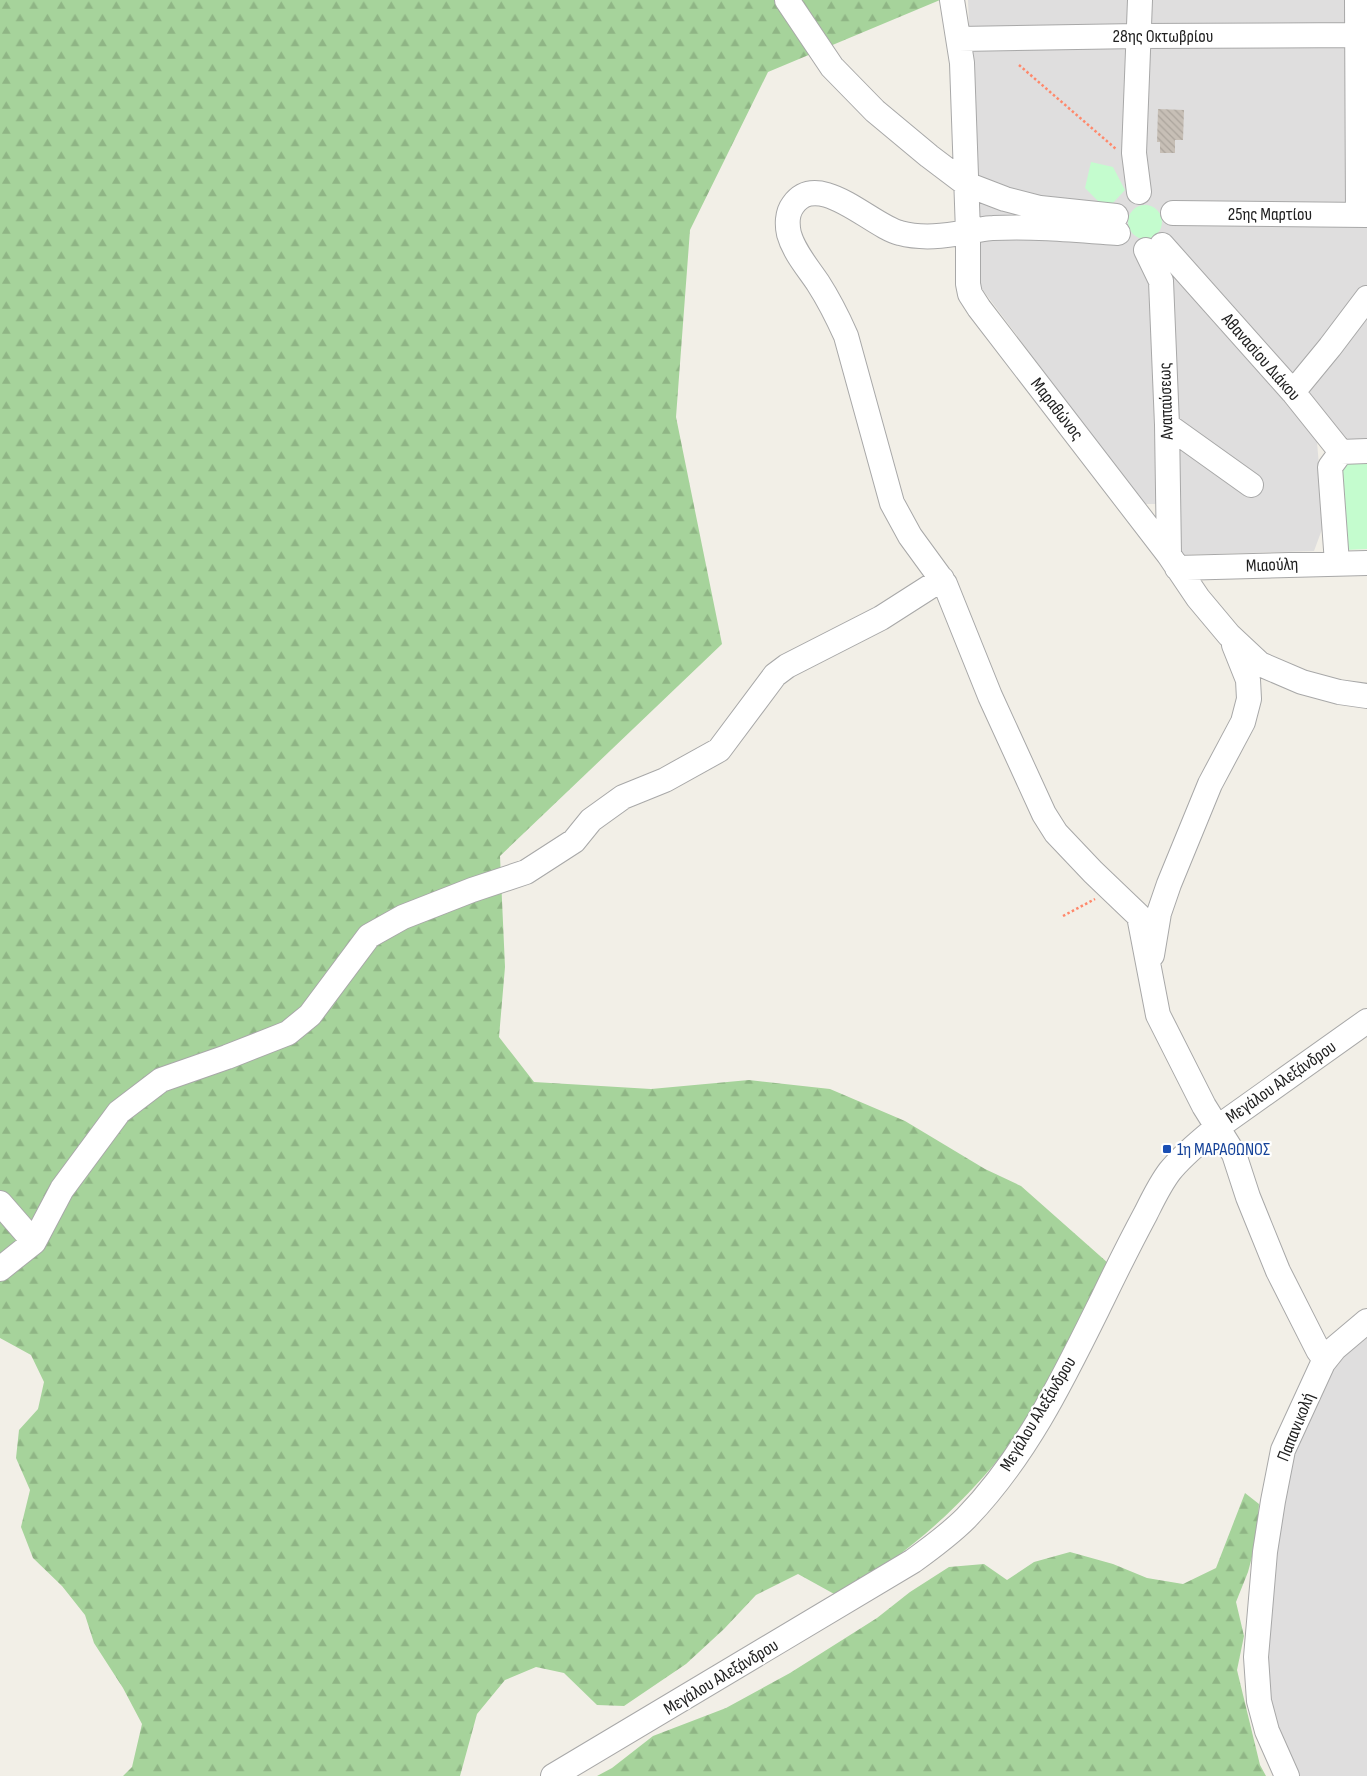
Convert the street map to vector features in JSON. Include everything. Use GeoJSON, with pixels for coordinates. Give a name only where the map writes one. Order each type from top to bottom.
{"type":"FeatureCollection","features":[{"type":"Feature","properties":{"kind":"street"},"geometry":{"type":"LineString","coordinates":[[786,0],[832,67],[875,111],[928,156],[966,184],[1005,199],[1117,225]]}},
{"type":"Feature","properties":{"kind":"street","name":"Μαραθώνος"},"geometry":{"type":"LineString","coordinates":[[952,0],[962,63],[968,284],[970,294],[1173,562],[1198,598],[1228,635],[1260,664],[1302,682],[1339,692],[1367,696]]}},
{"type":"Feature","properties":{"kind":"street"},"geometry":{"type":"LineString","coordinates":[[1139,192],[1134,153],[1140,0]]}},
{"type":"Feature","properties":{"kind":"street"},"geometry":{"type":"LineString","coordinates":[[1357,0],[1362,35],[1362,215]]}},
{"type":"Feature","properties":{"kind":"street","name":"28ης Οκτωβρίου"},"geometry":{"type":"LineString","coordinates":[[959,39],[1362,35]]}},
{"type":"Feature","properties":{"kind":"street"},"geometry":{"type":"LineString","coordinates":[[1139,192],[1154,193],[1160,196],[1166,200],[1174,214],[1173,231],[1168,239],[1154,248],[1134,248],[1129,246],[1117,225],[1121,203],[1132,194],[1139,192]]}},
{"type":"Feature","properties":{"kind":"street"},"geometry":{"type":"LineString","coordinates":[[1117,225],[991,228],[932,237],[898,233],[871,220],[842,201],[830,195],[819,193],[808,194],[792,206],[788,227],[796,250],[834,310],[846,336],[892,503],[910,536],[945,584],[990,696],[1044,814],[1056,833],[1139,916],[1158,1015],[1204,1106],[1234,1154],[1248,1197],[1278,1271],[1318,1350],[1325,1360]]}},
{"type":"Feature","properties":{"kind":"street","name":"25ης Μαρτίου"},"geometry":{"type":"LineString","coordinates":[[1174,214],[1362,215]]}},
{"type":"Feature","properties":{"kind":"street","name":"Αθανασίου Διάκου"},"geometry":{"type":"LineString","coordinates":[[1154,248],[1184,269],[1293,392],[1341,452]]}},
{"type":"Feature","properties":{"kind":"street","name":"Αναπαύσεως"},"geometry":{"type":"LineString","coordinates":[[1154,248],[1161,281],[1173,562]]}},
{"type":"Feature","properties":{"kind":"street"},"geometry":{"type":"LineString","coordinates":[[1161,281],[1184,269]]}},
{"type":"Feature","properties":{"kind":"street"},"geometry":{"type":"LineString","coordinates":[[1293,392],[1367,298]]}},
{"type":"Feature","properties":{"kind":"street"},"geometry":{"type":"LineString","coordinates":[[1167,425],[1251,484]]}},
{"type":"Feature","properties":{"kind":"street"},"geometry":{"type":"LineString","coordinates":[[1337,563],[1330,467],[1341,452],[1367,451]]}},
{"type":"Feature","properties":{"kind":"street","name":"Μιαούλη"},"geometry":{"type":"LineString","coordinates":[[1173,562],[1367,563]]}},
{"type":"Feature","properties":{"kind":"street"},"geometry":{"type":"LineString","coordinates":[[0,1269],[34,1242],[62,1190],[119,1112],[161,1080],[288,1033],[310,1015],[369,936],[403,917],[472,890],[526,872],[574,841],[591,820],[623,797],[666,780],[719,750],[775,675],[787,666],[881,618],[942,579]]}},
{"type":"Feature","properties":{"kind":"street"},"geometry":{"type":"LineString","coordinates":[[1149,971],[1160,913],[1168,884],[1210,784],[1243,722],[1249,699],[1248,680],[1240,657],[1228,635]]}},
{"type":"Feature","properties":{"kind":"street","name":"Μεγάλου Αλεξάνδρου"},"geometry":{"type":"LineString","coordinates":[[553,1776],[913,1561],[940,1542],[965,1518],[1019,1452],[1063,1379],[1132,1238],[1159,1188],[1181,1159],[1218,1126],[1367,1021]]}},
{"type":"Feature","properties":{"kind":"street"},"geometry":{"type":"LineString","coordinates":[[0,1203],[34,1242]]}},
{"type":"Feature","properties":{"kind":"street","name":"Παπανικολή"},"geometry":{"type":"LineString","coordinates":[[1287,1776],[1267,1731],[1259,1701],[1256,1657],[1263,1571],[1273,1502],[1283,1450],[1325,1360],[1335,1348],[1367,1321]]}},
{"type":"Feature","properties":{"kind":"path"},"geometry":{"type":"LineString","coordinates":[[1018,65],[1136,166]]}},
{"type":"Feature","properties":{"kind":"path"},"geometry":{"type":"LineString","coordinates":[[1063,916],[1111,889]]}},
{"type":"Feature","properties":{"kind":"shaded area"},"geometry":{"type":"Polygon","coordinates":[[[968,0],[1367,0],[1367,440],[1317,442],[1324,524],[1314,551],[1180,555],[1177,504],[1143,504],[979,285],[968,0]]]}},
{"type":"Feature","properties":{"kind":"shaded area"},"geometry":{"type":"Polygon","coordinates":[[[1367,1322],[1367,1776],[1287,1776],[1267,1731],[1265,1552],[1311,1392],[1367,1322]]]}},
{"type":"Feature","properties":{"kind":"green space"},"geometry":{"type":"Polygon","coordinates":[[[0,0],[940,0],[768,72],[690,230],[676,417],[722,644],[500,856],[505,967],[499,1037],[534,1082],[651,1089],[749,1080],[830,1089],[905,1121],[985,1169],[1021,1186],[1108,1263],[1061,1364],[1020,1431],[1001,1456],[960,1502],[913,1544],[882,1567],[836,1595],[798,1574],[756,1595],[724,1629],[686,1664],[624,1706],[597,1705],[564,1673],[536,1667],[505,1680],[477,1714],[460,1776],[123,1776],[132,1767],[142,1724],[123,1688],[94,1643],[85,1615],[62,1586],[33,1558],[21,1527],[30,1490],[16,1458],[19,1430],[38,1409],[44,1382],[31,1355],[0,1338],[0,0]]]}},
{"type":"Feature","properties":{"kind":"green space"},"geometry":{"type":"Polygon","coordinates":[[[1091,162],[1113,167],[1125,190],[1112,204],[1101,204],[1085,188],[1091,162]]]}},
{"type":"Feature","properties":{"kind":"green space"},"geometry":{"type":"Polygon","coordinates":[[[1145,205],[1152,206],[1157,210],[1161,215],[1161,229],[1157,234],[1152,238],[1145,239],[1138,238],[1133,234],[1129,229],[1128,222],[1129,215],[1133,210],[1138,206],[1145,205]]]}},
{"type":"Feature","properties":{"kind":"green space"},"geometry":{"type":"Polygon","coordinates":[[[1367,462],[1367,549],[1345,550],[1339,474],[1348,463],[1367,462]]]}},
{"type":"Feature","properties":{"kind":"green space"},"geometry":{"type":"Polygon","coordinates":[[[1245,1493],[1259,1504],[1257,1538],[1248,1572],[1236,1602],[1244,1636],[1237,1670],[1260,1765],[1266,1776],[597,1776],[612,1768],[653,1736],[726,1708],[790,1673],[877,1618],[910,1592],[949,1567],[984,1564],[1007,1580],[1034,1562],[1070,1552],[1113,1564],[1147,1578],[1183,1584],[1216,1568],[1245,1493]]]}},
{"type":"Feature","properties":{"kind":"building"},"geometry":{"type":"Polygon","coordinates":[[[1158,109],[1184,110],[1183,140],[1175,140],[1175,153],[1160,153],[1160,142],[1157,142],[1158,109]]]}},
{"type":"Feature","properties":{"kind":"place","name":"1η ΜΑΡΑΘΩΝΟΣ"},"geometry":{"type":"Point","coordinates":[1167,1149]}}]}
